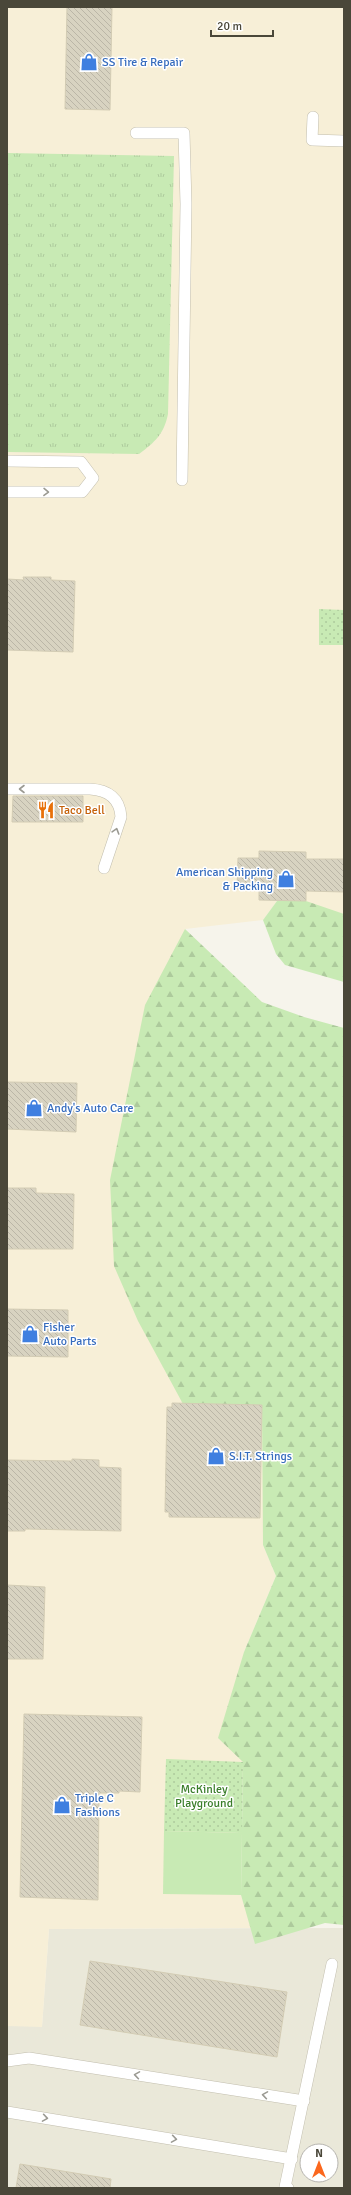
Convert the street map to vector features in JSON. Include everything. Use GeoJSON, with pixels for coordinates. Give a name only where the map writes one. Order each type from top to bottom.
{"type":"FeatureCollection","features":[{"type":"Feature","properties":{"kind":"lane"},"geometry":{"type":"LineString","coordinates":[[313,118],[312,140],[344,141]]}},
{"type":"Feature","properties":{"kind":"lane"},"geometry":{"type":"LineString","coordinates":[[136,132],[184,133],[186,204],[182,480]]}},
{"type":"Feature","properties":{"kind":"lane"},"geometry":{"type":"LineString","coordinates":[[7,461],[81,462],[93,478],[82,492],[7,492]]}},
{"type":"Feature","properties":{"kind":"lane"},"geometry":{"type":"LineString","coordinates":[[7,789],[90,789],[100,790],[113,796],[120,808],[121,817],[104,868]]}},
{"type":"Feature","properties":{"kind":"lane"},"geometry":{"type":"LineString","coordinates":[[286,2188],[332,1964]]}},
{"type":"Feature","properties":{"kind":"lane"},"geometry":{"type":"LineString","coordinates":[[7,2061],[29,2058],[304,2101]]}},
{"type":"Feature","properties":{"kind":"lane"},"geometry":{"type":"LineString","coordinates":[[7,2112],[292,2159]]}},
{"type":"Feature","properties":{"kind":"shaded area"},"geometry":{"type":"Polygon","coordinates":[[[7,7],[344,7],[344,914],[277,901],[263,920],[185,929],[285,1401],[263,1545],[276,1576],[244,1652],[241,1895],[252,1928],[49,1929],[42,2027],[7,2026],[7,7]]]}},
{"type":"Feature","properties":{"kind":"shaded area"},"geometry":{"type":"Polygon","coordinates":[[[344,1928],[344,2188],[7,2188],[7,2026],[42,2026],[49,1929],[344,1928]]]}},
{"type":"Feature","properties":{"kind":"green space"},"geometry":{"type":"Polygon","coordinates":[[[7,153],[174,156],[168,414],[164,427],[158,437],[150,446],[139,454],[7,452],[7,153]]]}},
{"type":"Feature","properties":{"kind":"green space"},"geometry":{"type":"Polygon","coordinates":[[[319,609],[344,610],[344,645],[319,645],[319,609]]]}},
{"type":"Feature","properties":{"kind":"green space"},"geometry":{"type":"Polygon","coordinates":[[[277,901],[306,901],[344,914],[344,982],[285,965],[276,954],[263,920],[277,901]]]}},
{"type":"Feature","properties":{"kind":"green space"},"geometry":{"type":"Polygon","coordinates":[[[185,929],[262,1002],[304,1017],[344,1028],[344,1925],[325,1923],[255,1944],[241,1895],[243,1762],[218,1738],[244,1652],[276,1576],[263,1545],[262,1405],[183,1404],[138,1321],[114,1266],[110,1180],[145,1005],[185,929]]]}},
{"type":"Feature","properties":{"kind":"green space","name":"McKinley Playground"},"geometry":{"type":"Polygon","coordinates":[[[166,1759],[243,1762],[242,1833],[164,1831],[166,1759]]]}},
{"type":"Feature","properties":{"kind":"green space"},"geometry":{"type":"Polygon","coordinates":[[[164,1831],[242,1833],[241,1895],[163,1894],[164,1831]]]}},
{"type":"Feature","properties":{"kind":"building"},"geometry":{"type":"Polygon","coordinates":[[[67,7],[112,7],[110,110],[65,109],[67,7]]]}},
{"type":"Feature","properties":{"kind":"building"},"geometry":{"type":"Polygon","coordinates":[[[23,577],[51,577],[51,580],[75,581],[73,652],[7,650],[7,579],[24,580],[23,577]]]}},
{"type":"Feature","properties":{"kind":"building"},"geometry":{"type":"Polygon","coordinates":[[[13,796],[83,796],[83,822],[12,822],[13,796]]]}},
{"type":"Feature","properties":{"kind":"building"},"geometry":{"type":"Polygon","coordinates":[[[259,851],[306,852],[306,859],[344,859],[344,892],[306,891],[306,901],[259,900],[259,890],[237,889],[238,858],[259,858],[259,851]]]}},
{"type":"Feature","properties":{"kind":"building"},"geometry":{"type":"Polygon","coordinates":[[[7,1082],[77,1083],[76,1132],[7,1129],[7,1082]]]}},
{"type":"Feature","properties":{"kind":"building"},"geometry":{"type":"Polygon","coordinates":[[[7,1188],[36,1188],[36,1193],[74,1194],[73,1249],[7,1249],[7,1188]]]}},
{"type":"Feature","properties":{"kind":"building"},"geometry":{"type":"Polygon","coordinates":[[[7,1309],[68,1310],[68,1357],[7,1356],[7,1309]]]}},
{"type":"Feature","properties":{"kind":"building"},"geometry":{"type":"Polygon","coordinates":[[[172,1403],[262,1405],[260,1518],[169,1517],[169,1512],[165,1512],[167,1407],[172,1407],[172,1403]]]}},
{"type":"Feature","properties":{"kind":"building"},"geometry":{"type":"Polygon","coordinates":[[[72,1459],[99,1460],[99,1467],[121,1468],[121,1531],[25,1529],[25,1531],[7,1531],[7,1460],[72,1461],[72,1459]]]}},
{"type":"Feature","properties":{"kind":"building"},"geometry":{"type":"Polygon","coordinates":[[[7,1585],[45,1587],[43,1659],[7,1659],[7,1585]]]}},
{"type":"Feature","properties":{"kind":"building"},"geometry":{"type":"Polygon","coordinates":[[[24,1714],[142,1717],[140,1792],[119,1791],[119,1793],[99,1793],[98,1900],[20,1897],[24,1714]]]}},
{"type":"Feature","properties":{"kind":"building"},"geometry":{"type":"Polygon","coordinates":[[[90,1961],[287,1992],[277,2057],[80,2025],[90,1961]]]}},
{"type":"Feature","properties":{"kind":"building"},"geometry":{"type":"Polygon","coordinates":[[[20,2164],[111,2179],[110,2188],[16,2188],[20,2164]]]}},
{"type":"Feature","properties":{"kind":"place","name":"SS Tire & Repair"},"geometry":{"type":"Point","coordinates":[89,62]}},
{"type":"Feature","properties":{"kind":"place","name":"Taco Bell"},"geometry":{"type":"Point","coordinates":[46,810]}},
{"type":"Feature","properties":{"kind":"place","name":"American Shipping & Packing"},"geometry":{"type":"Point","coordinates":[286,879]}},
{"type":"Feature","properties":{"kind":"place","name":"Andy's Auto Care"},"geometry":{"type":"Point","coordinates":[34,1108]}},
{"type":"Feature","properties":{"kind":"place","name":"Fisher Auto Parts"},"geometry":{"type":"Point","coordinates":[30,1334]}},
{"type":"Feature","properties":{"kind":"place","name":"S.I.T. Strings"},"geometry":{"type":"Point","coordinates":[216,1456]}},
{"type":"Feature","properties":{"kind":"place","name":"Triple C Fashions"},"geometry":{"type":"Point","coordinates":[62,1805]}}]}
